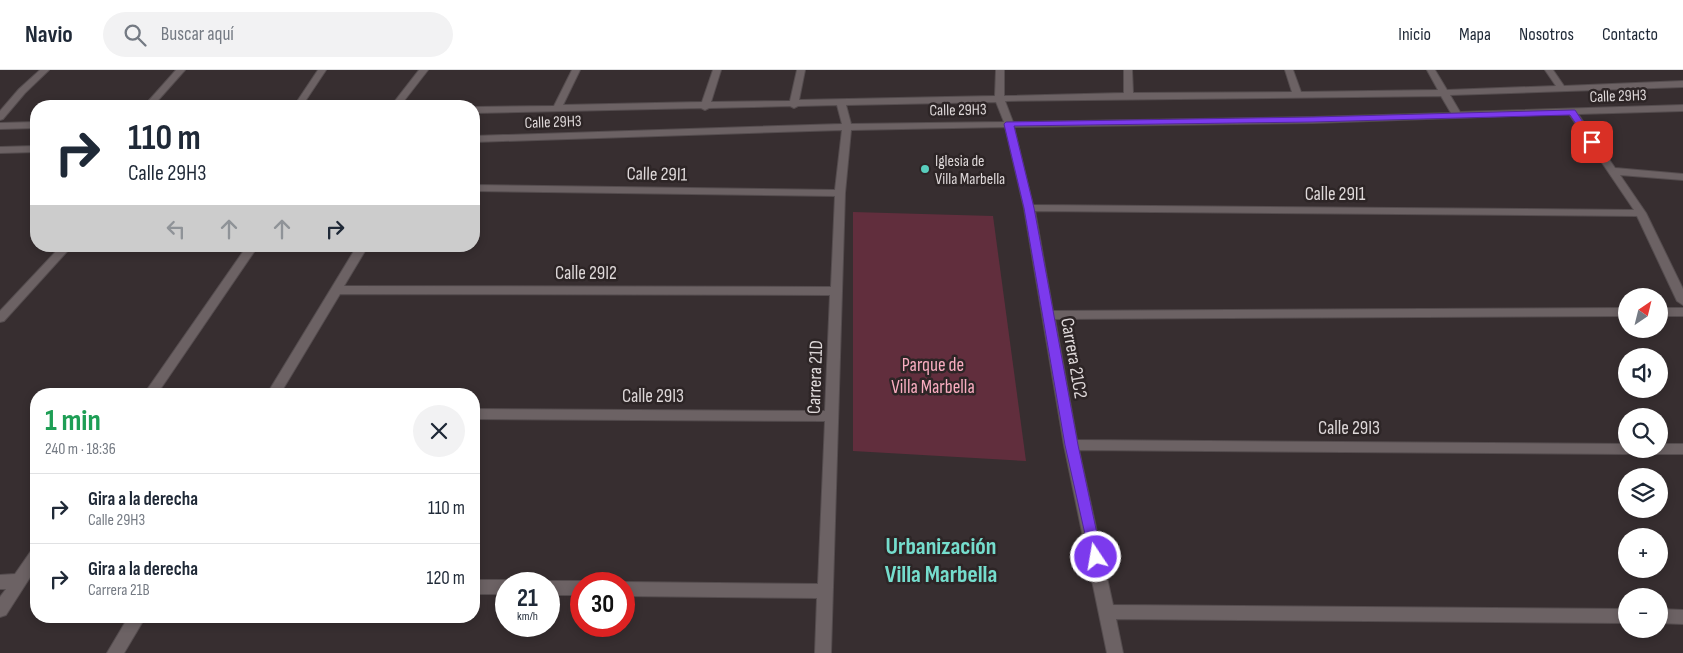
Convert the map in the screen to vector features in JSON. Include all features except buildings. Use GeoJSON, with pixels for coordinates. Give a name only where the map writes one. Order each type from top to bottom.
{"type":"FeatureCollection","features":[{"type":"Feature","properties":{"kind":"street"},"geometry":{"type":"LineString","coordinates":[[0,117],[22,91],[45,70]]}},
{"type":"Feature","properties":{"kind":"street"},"geometry":{"type":"LineString","coordinates":[[154,100],[181,70]]}},
{"type":"Feature","properties":{"kind":"street"},"geometry":{"type":"LineString","coordinates":[[302,100],[322,70]]}},
{"type":"Feature","properties":{"kind":"street"},"geometry":{"type":"LineString","coordinates":[[400,100],[424,70]]}},
{"type":"Feature","properties":{"kind":"street"},"geometry":{"type":"LineString","coordinates":[[557,108],[576,70]]}},
{"type":"Feature","properties":{"kind":"street"},"geometry":{"type":"LineString","coordinates":[[705,106],[717,70]]}},
{"type":"Feature","properties":{"kind":"street"},"geometry":{"type":"LineString","coordinates":[[794,105],[801,70]]}},
{"type":"Feature","properties":{"kind":"street","name":"Carrera 21C2"},"geometry":{"type":"LineString","coordinates":[[1000,70],[1000,99],[1009,124],[1029,208],[1072,445],[1108,612],[1114,653]]}},
{"type":"Feature","properties":{"kind":"street"},"geometry":{"type":"LineString","coordinates":[[1128,70],[1129,96]]}},
{"type":"Feature","properties":{"kind":"street"},"geometry":{"type":"LineString","coordinates":[[1290,70],[1298,96]]}},
{"type":"Feature","properties":{"kind":"street"},"geometry":{"type":"LineString","coordinates":[[1431,70],[1457,116]]}},
{"type":"Feature","properties":{"kind":"street"},"geometry":{"type":"LineString","coordinates":[[1549,70],[1562,89]]}},
{"type":"Feature","properties":{"kind":"street","name":"Calle 29H3"},"geometry":{"type":"LineString","coordinates":[[480,110],[842,104],[1129,96],[1298,96],[1444,93],[1683,84]]}},
{"type":"Feature","properties":{"kind":"street","name":"Carrera 21D"},"geometry":{"type":"LineString","coordinates":[[823,653],[840,193],[847,126],[842,104]]}},
{"type":"Feature","properties":{"kind":"street","name":"Calle 29H3"},"geometry":{"type":"LineString","coordinates":[[480,139],[847,126],[1313,120],[1683,108]]}},
{"type":"Feature","properties":{"kind":"street"},"geometry":{"type":"LineString","coordinates":[[1572,112],[1641,213],[1683,302]]}},
{"type":"Feature","properties":{"kind":"street"},"geometry":{"type":"LineString","coordinates":[[0,126],[30,125]]}},
{"type":"Feature","properties":{"kind":"street"},"geometry":{"type":"LineString","coordinates":[[0,150],[30,150]]}},
{"type":"Feature","properties":{"kind":"street"},"geometry":{"type":"LineString","coordinates":[[1612,171],[1683,177]]}},
{"type":"Feature","properties":{"kind":"street","name":"Calle 29I1"},"geometry":{"type":"LineString","coordinates":[[480,188],[840,193]]}},
{"type":"Feature","properties":{"kind":"street","name":"Calle 29I1"},"geometry":{"type":"LineString","coordinates":[[1029,208],[1641,213]]}},
{"type":"Feature","properties":{"kind":"street"},"geometry":{"type":"LineString","coordinates":[[0,318],[61,252]]}},
{"type":"Feature","properties":{"kind":"street"},"geometry":{"type":"LineString","coordinates":[[154,388],[250,252]]}},
{"type":"Feature","properties":{"kind":"street"},"geometry":{"type":"LineString","coordinates":[[277,388],[359,252]]}},
{"type":"Feature","properties":{"kind":"street"},"geometry":{"type":"LineString","coordinates":[[1670,275],[1683,276]]}},
{"type":"Feature","properties":{"kind":"street","name":"Calle 29I2"},"geometry":{"type":"LineString","coordinates":[[336,290],[836,291]]}},
{"type":"Feature","properties":{"kind":"street"},"geometry":{"type":"LineString","coordinates":[[1049,315],[1618,312]]}},
{"type":"Feature","properties":{"kind":"street"},"geometry":{"type":"LineString","coordinates":[[1668,312],[1683,312]]}},
{"type":"Feature","properties":{"kind":"street","name":"Calle 29I3"},"geometry":{"type":"LineString","coordinates":[[480,414],[831,416]]}},
{"type":"Feature","properties":{"kind":"street","name":"Calle 29I3"},"geometry":{"type":"LineString","coordinates":[[1072,445],[1618,449]]}},
{"type":"Feature","properties":{"kind":"street"},"geometry":{"type":"LineString","coordinates":[[1668,449],[1683,449]]}},
{"type":"Feature","properties":{"kind":"street"},"geometry":{"type":"LineString","coordinates":[[0,610],[30,565]]}},
{"type":"Feature","properties":{"kind":"street"},"geometry":{"type":"LineString","coordinates":[[0,582],[19,581]]}},
{"type":"Feature","properties":{"kind":"street"},"geometry":{"type":"LineString","coordinates":[[480,587],[495,587]]}},
{"type":"Feature","properties":{"kind":"street"},"geometry":{"type":"LineString","coordinates":[[635,588],[826,591]]}},
{"type":"Feature","properties":{"kind":"street"},"geometry":{"type":"LineString","coordinates":[[1108,612],[1618,616]]}},
{"type":"Feature","properties":{"kind":"street"},"geometry":{"type":"LineString","coordinates":[[1668,616],[1683,617]]}},
{"type":"Feature","properties":{"kind":"street"},"geometry":{"type":"LineString","coordinates":[[115,653],[134,623]]}},
{"type":"Feature","properties":{"kind":"green space","name":"Parque de Villa Marbella"},"geometry":{"type":"Polygon","coordinates":[[[853,212],[993,216],[1026,461],[853,451],[853,212]]]}},
{"type":"Feature","properties":{"kind":"place","name":"Iglesia de Villa Marbella"},"geometry":{"type":"Point","coordinates":[925,169]}},
{"type":"Feature","properties":{"kind":"district","name":"Urbanización Villa Marbella"},"geometry":{"type":"Point","coordinates":[941,560]}},
{"type":"Feature","properties":{"kind":"route"},"geometry":{"type":"LineString","coordinates":[[1096,557],[1072,445],[1029,208],[1009,124],[1313,120],[1572,112],[1592,142]]}}]}
